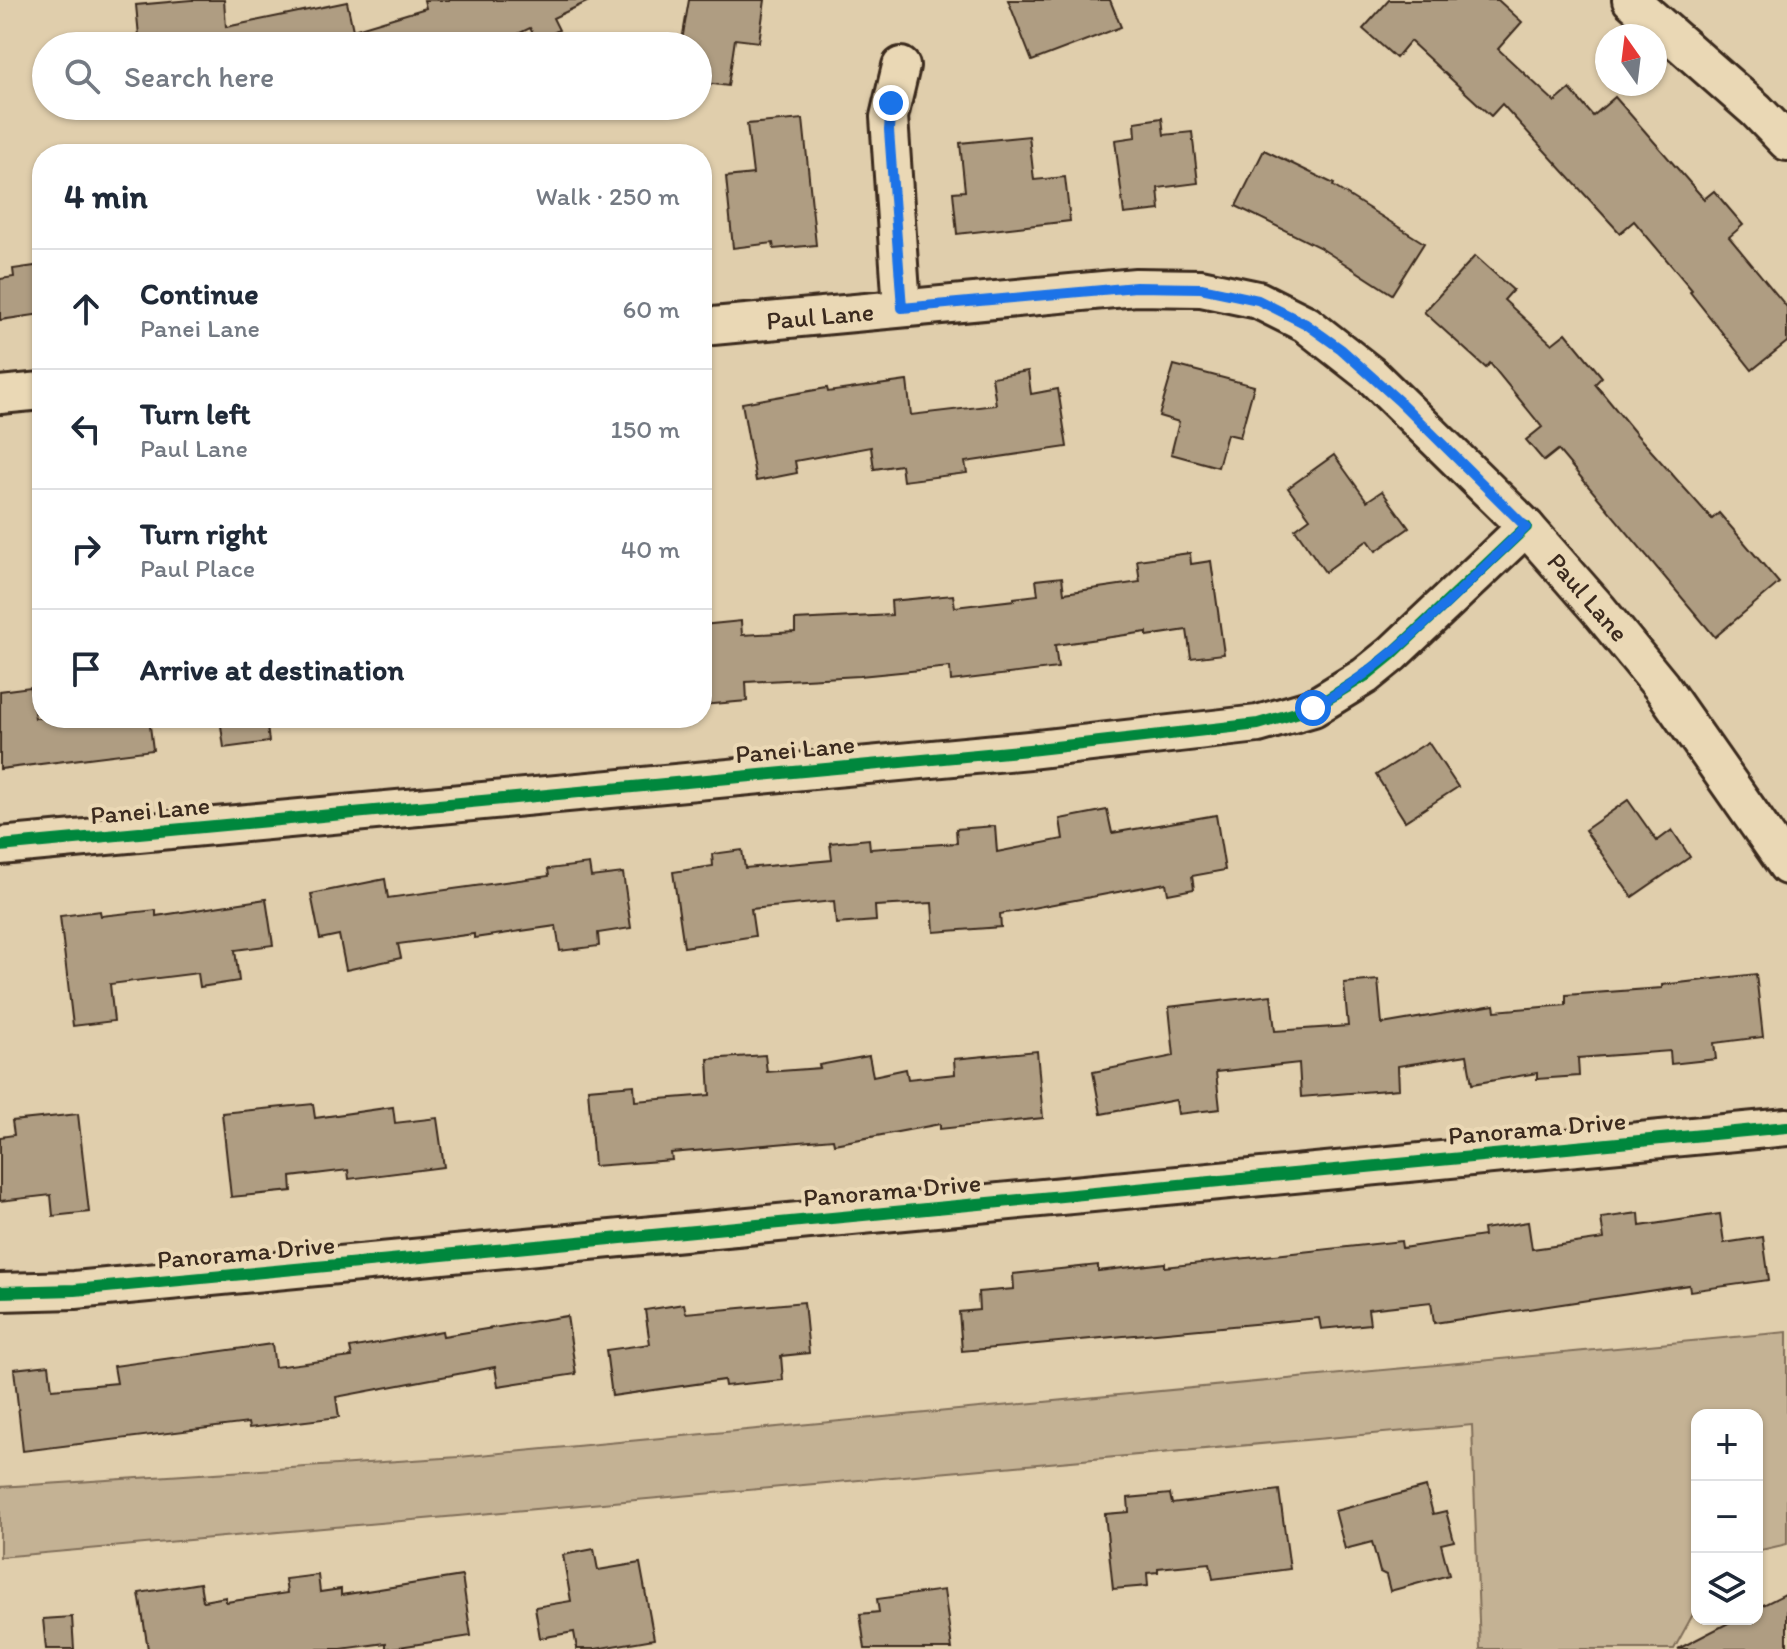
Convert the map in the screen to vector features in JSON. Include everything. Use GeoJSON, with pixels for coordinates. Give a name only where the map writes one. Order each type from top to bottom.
{"type":"FeatureCollection","features":[{"type":"Feature","properties":{"kind":"street"},"geometry":{"type":"LineString","coordinates":[[1631,0],[1756,110],[1787,142]]}},
{"type":"Feature","properties":{"kind":"street"},"geometry":{"type":"LineString","coordinates":[[901,66],[889,117],[902,308]]}},
{"type":"Feature","properties":{"kind":"street","name":"Paul Lane"},"geometry":{"type":"LineString","coordinates":[[712,326],[1136,287],[1201,288],[1258,300],[1306,324],[1341,349],[1399,401],[1526,527],[1661,686],[1787,866]]}},
{"type":"Feature","properties":{"kind":"street"},"geometry":{"type":"LineString","coordinates":[[0,395],[32,392]]}},
{"type":"Feature","properties":{"kind":"street","name":"Panei Lane"},"geometry":{"type":"LineString","coordinates":[[0,846],[1029,750],[1258,724],[1313,708],[1365,676],[1526,527]]}},
{"type":"Feature","properties":{"kind":"street","name":"Panorama Drive"},"geometry":{"type":"LineString","coordinates":[[0,1292],[91,1289],[1787,1127]]}},
{"type":"Feature","properties":{"kind":"shaded area"},"geometry":{"type":"Polygon","coordinates":[[[1787,1332],[1787,1544],[1763,1550],[1763,1409],[1691,1409],[1691,1618],[1674,1649],[1480,1649],[1472,1425],[0,1557],[0,1487],[459,1457],[1787,1332]]]}},
{"type":"Feature","properties":{"kind":"building"},"geometry":{"type":"Polygon","coordinates":[[[224,0],[226,27],[347,2],[353,30],[426,8],[424,0],[591,0],[553,18],[559,30],[555,32],[532,32],[530,28],[522,32],[139,32],[136,5],[224,0]]]}},
{"type":"Feature","properties":{"kind":"building"},"geometry":{"type":"Polygon","coordinates":[[[689,0],[765,0],[759,42],[735,39],[728,86],[712,84],[712,32],[683,32],[689,0]]]}},
{"type":"Feature","properties":{"kind":"building"},"geometry":{"type":"Polygon","coordinates":[[[1008,0],[1110,0],[1121,27],[1032,61],[1008,0]]]}},
{"type":"Feature","properties":{"kind":"building"},"geometry":{"type":"Polygon","coordinates":[[[1389,0],[1498,0],[1522,22],[1498,49],[1555,102],[1570,89],[1593,116],[1615,97],[1704,199],[1714,191],[1743,225],[1729,237],[1787,307],[1787,342],[1752,370],[1690,292],[1692,290],[1634,221],[1620,233],[1502,104],[1491,116],[1410,41],[1396,58],[1363,29],[1389,0]]]}},
{"type":"Feature","properties":{"kind":"building"},"geometry":{"type":"Polygon","coordinates":[[[1162,118],[1164,135],[1192,132],[1198,183],[1158,188],[1160,210],[1124,214],[1115,140],[1136,137],[1135,122],[1162,118]]]}},
{"type":"Feature","properties":{"kind":"building"},"geometry":{"type":"Polygon","coordinates":[[[803,119],[816,245],[774,249],[773,243],[733,248],[726,177],[753,174],[747,124],[803,119]]]}},
{"type":"Feature","properties":{"kind":"building"},"geometry":{"type":"Polygon","coordinates":[[[1029,136],[1034,180],[1065,177],[1070,221],[957,234],[953,192],[965,191],[960,143],[1029,136]]]}},
{"type":"Feature","properties":{"kind":"building"},"geometry":{"type":"Polygon","coordinates":[[[1264,150],[1334,184],[1424,243],[1392,294],[1319,247],[1236,206],[1264,150]]]}},
{"type":"Feature","properties":{"kind":"building"},"geometry":{"type":"Polygon","coordinates":[[[1475,256],[1513,290],[1504,300],[1552,344],[1566,333],[1602,377],[1595,384],[1637,435],[1712,519],[1719,513],[1779,583],[1715,637],[1558,450],[1544,461],[1526,440],[1542,427],[1490,363],[1486,368],[1424,312],[1475,256]]]}},
{"type":"Feature","properties":{"kind":"building"},"geometry":{"type":"Polygon","coordinates":[[[32,266],[32,315],[0,320],[0,279],[14,277],[13,269],[32,266]]]}},
{"type":"Feature","properties":{"kind":"building"},"geometry":{"type":"Polygon","coordinates":[[[1174,365],[1254,386],[1240,437],[1227,434],[1218,467],[1171,454],[1179,422],[1159,416],[1174,365]]]}},
{"type":"Feature","properties":{"kind":"building"},"geometry":{"type":"Polygon","coordinates":[[[1028,371],[1031,394],[1058,389],[1067,447],[965,462],[967,473],[903,481],[901,465],[874,469],[871,447],[795,461],[797,473],[756,481],[742,403],[827,388],[828,392],[907,381],[911,415],[996,405],[992,377],[1028,371]]]}},
{"type":"Feature","properties":{"kind":"building"},"geometry":{"type":"Polygon","coordinates":[[[1334,455],[1367,501],[1382,491],[1409,528],[1376,551],[1368,540],[1325,572],[1295,529],[1310,518],[1288,488],[1334,455]]]}},
{"type":"Feature","properties":{"kind":"building"},"geometry":{"type":"Polygon","coordinates":[[[1190,553],[1191,564],[1211,561],[1224,654],[1191,658],[1187,630],[1147,636],[1147,632],[1055,645],[1058,668],[951,681],[950,667],[746,682],[747,701],[712,704],[712,624],[741,621],[742,635],[795,632],[795,620],[892,615],[891,601],[953,595],[955,607],[1014,600],[1038,595],[1036,580],[1062,577],[1064,593],[1140,582],[1137,560],[1190,553]]]}},
{"type":"Feature","properties":{"kind":"building"},"geometry":{"type":"Polygon","coordinates":[[[30,687],[32,728],[150,728],[153,750],[0,769],[0,691],[30,687]]]}},
{"type":"Feature","properties":{"kind":"building"},"geometry":{"type":"Polygon","coordinates":[[[221,728],[267,728],[269,742],[224,748],[221,728]]]}},
{"type":"Feature","properties":{"kind":"building"},"geometry":{"type":"Polygon","coordinates":[[[1428,742],[1458,787],[1405,821],[1376,775],[1428,742]]]}},
{"type":"Feature","properties":{"kind":"building"},"geometry":{"type":"Polygon","coordinates":[[[1628,800],[1657,841],[1672,830],[1690,857],[1632,897],[1585,830],[1628,800]]]}},
{"type":"Feature","properties":{"kind":"building"},"geometry":{"type":"Polygon","coordinates":[[[1107,810],[1112,833],[1216,815],[1225,870],[1192,876],[1194,889],[1168,894],[1166,883],[1000,914],[1001,927],[934,932],[932,903],[875,906],[876,921],[836,924],[834,901],[751,909],[755,936],[684,947],[673,872],[713,866],[712,854],[742,850],[745,868],[832,860],[830,843],[869,839],[870,849],[957,843],[956,829],[995,826],[997,852],[1063,839],[1060,819],[1107,810]]]}},
{"type":"Feature","properties":{"kind":"building"},"geometry":{"type":"Polygon","coordinates":[[[589,864],[591,877],[623,873],[631,928],[598,933],[599,946],[560,951],[556,926],[474,938],[474,934],[398,944],[401,958],[346,970],[339,935],[320,939],[311,894],[385,879],[388,898],[549,876],[548,869],[589,864]]]}},
{"type":"Feature","properties":{"kind":"building"},"geometry":{"type":"Polygon","coordinates":[[[266,899],[273,945],[235,950],[239,981],[200,987],[198,973],[110,984],[114,1021],[73,1026],[60,916],[100,911],[101,916],[156,910],[156,916],[266,899]]]}},
{"type":"Feature","properties":{"kind":"building"},"geometry":{"type":"Polygon","coordinates":[[[1756,974],[1763,1037],[1714,1043],[1716,1059],[1671,1064],[1670,1051],[1578,1058],[1579,1076],[1537,1079],[1537,1073],[1472,1084],[1467,1055],[1398,1066],[1399,1089],[1301,1097],[1299,1063],[1216,1072],[1220,1109],[1178,1114],[1176,1100],[1101,1114],[1093,1072],[1174,1056],[1169,1007],[1271,995],[1275,1031],[1348,1026],[1344,983],[1378,980],[1382,1024],[1494,1005],[1495,1011],[1566,1005],[1566,995],[1662,988],[1662,985],[1756,974]]]}},
{"type":"Feature","properties":{"kind":"building"},"geometry":{"type":"Polygon","coordinates":[[[1037,1051],[1043,1118],[940,1129],[940,1124],[834,1144],[833,1139],[671,1153],[672,1160],[594,1166],[588,1089],[634,1085],[635,1101],[710,1095],[708,1059],[765,1055],[767,1072],[820,1068],[819,1065],[869,1056],[873,1076],[906,1069],[908,1079],[955,1074],[954,1059],[1037,1051]]]}},
{"type":"Feature","properties":{"kind":"building"},"geometry":{"type":"Polygon","coordinates":[[[313,1104],[315,1118],[393,1107],[395,1123],[437,1118],[444,1167],[349,1179],[348,1170],[291,1177],[292,1191],[231,1197],[222,1113],[313,1104]]]}},
{"type":"Feature","properties":{"kind":"building"},"geometry":{"type":"Polygon","coordinates":[[[78,1114],[89,1212],[53,1216],[51,1195],[0,1201],[0,1137],[14,1135],[12,1121],[78,1114]]]}},
{"type":"Feature","properties":{"kind":"building"},"geometry":{"type":"Polygon","coordinates":[[[1639,1213],[1640,1226],[1720,1214],[1724,1243],[1763,1237],[1769,1280],[1690,1291],[1689,1285],[1434,1323],[1431,1302],[1368,1309],[1370,1324],[1321,1329],[1319,1318],[962,1351],[959,1312],[979,1310],[978,1292],[1014,1289],[1013,1274],[1098,1265],[1098,1271],[1165,1263],[1165,1267],[1401,1241],[1402,1248],[1484,1236],[1483,1229],[1528,1222],[1532,1249],[1604,1239],[1601,1218],[1639,1213]]]}},
{"type":"Feature","properties":{"kind":"building"},"geometry":{"type":"Polygon","coordinates":[[[804,1302],[809,1353],[781,1356],[783,1380],[725,1386],[724,1380],[612,1396],[606,1350],[650,1344],[645,1310],[684,1304],[686,1313],[804,1302]]]}},
{"type":"Feature","properties":{"kind":"building"},"geometry":{"type":"Polygon","coordinates":[[[567,1316],[576,1374],[498,1386],[495,1367],[336,1397],[339,1417],[249,1428],[248,1423],[23,1451],[14,1369],[49,1365],[52,1389],[117,1383],[114,1366],[272,1344],[275,1367],[352,1357],[350,1348],[442,1331],[443,1336],[567,1316]]]}},
{"type":"Feature","properties":{"kind":"building"},"geometry":{"type":"Polygon","coordinates":[[[1426,1487],[1433,1514],[1446,1511],[1454,1541],[1441,1544],[1449,1575],[1390,1591],[1386,1575],[1380,1572],[1372,1542],[1345,1549],[1335,1511],[1426,1487]]]}},
{"type":"Feature","properties":{"kind":"building"},"geometry":{"type":"Polygon","coordinates":[[[1279,1490],[1290,1569],[1213,1579],[1210,1563],[1158,1568],[1158,1572],[1147,1573],[1148,1586],[1113,1589],[1105,1514],[1129,1512],[1128,1498],[1170,1494],[1172,1504],[1279,1490]]]}},
{"type":"Feature","properties":{"kind":"building"},"geometry":{"type":"Polygon","coordinates":[[[594,1549],[598,1570],[640,1563],[654,1639],[577,1649],[574,1632],[540,1638],[535,1607],[571,1601],[563,1555],[594,1549]]]}},
{"type":"Feature","properties":{"kind":"building"},"geometry":{"type":"Polygon","coordinates":[[[318,1575],[320,1592],[341,1589],[341,1595],[462,1576],[471,1636],[386,1649],[386,1643],[341,1649],[148,1649],[139,1593],[200,1583],[203,1601],[226,1597],[226,1602],[287,1593],[285,1579],[318,1575]]]}},
{"type":"Feature","properties":{"kind":"building"},"geometry":{"type":"Polygon","coordinates":[[[944,1590],[952,1649],[865,1649],[860,1614],[879,1612],[877,1599],[944,1590]]]}},
{"type":"Feature","properties":{"kind":"building"},"geometry":{"type":"Polygon","coordinates":[[[1787,1593],[1787,1649],[1678,1649],[1724,1625],[1763,1625],[1763,1605],[1787,1593]]]}},
{"type":"Feature","properties":{"kind":"building"},"geometry":{"type":"Polygon","coordinates":[[[72,1617],[74,1649],[46,1649],[43,1619],[72,1617]]]}},
{"type":"Feature","properties":{"kind":"cycle path"},"geometry":{"type":"LineString","coordinates":[[0,846],[1029,750],[1258,724],[1313,708],[1365,676],[1526,527]]}},
{"type":"Feature","properties":{"kind":"cycle path"},"geometry":{"type":"LineString","coordinates":[[0,1292],[75,1290],[1787,1127]]}},
{"type":"Feature","properties":{"kind":"route"},"geometry":{"type":"LineString","coordinates":[[891,103],[889,130],[902,308],[1136,287],[1201,288],[1258,300],[1306,324],[1341,349],[1399,401],[1526,527],[1392,654],[1365,676],[1313,708]]}}]}
